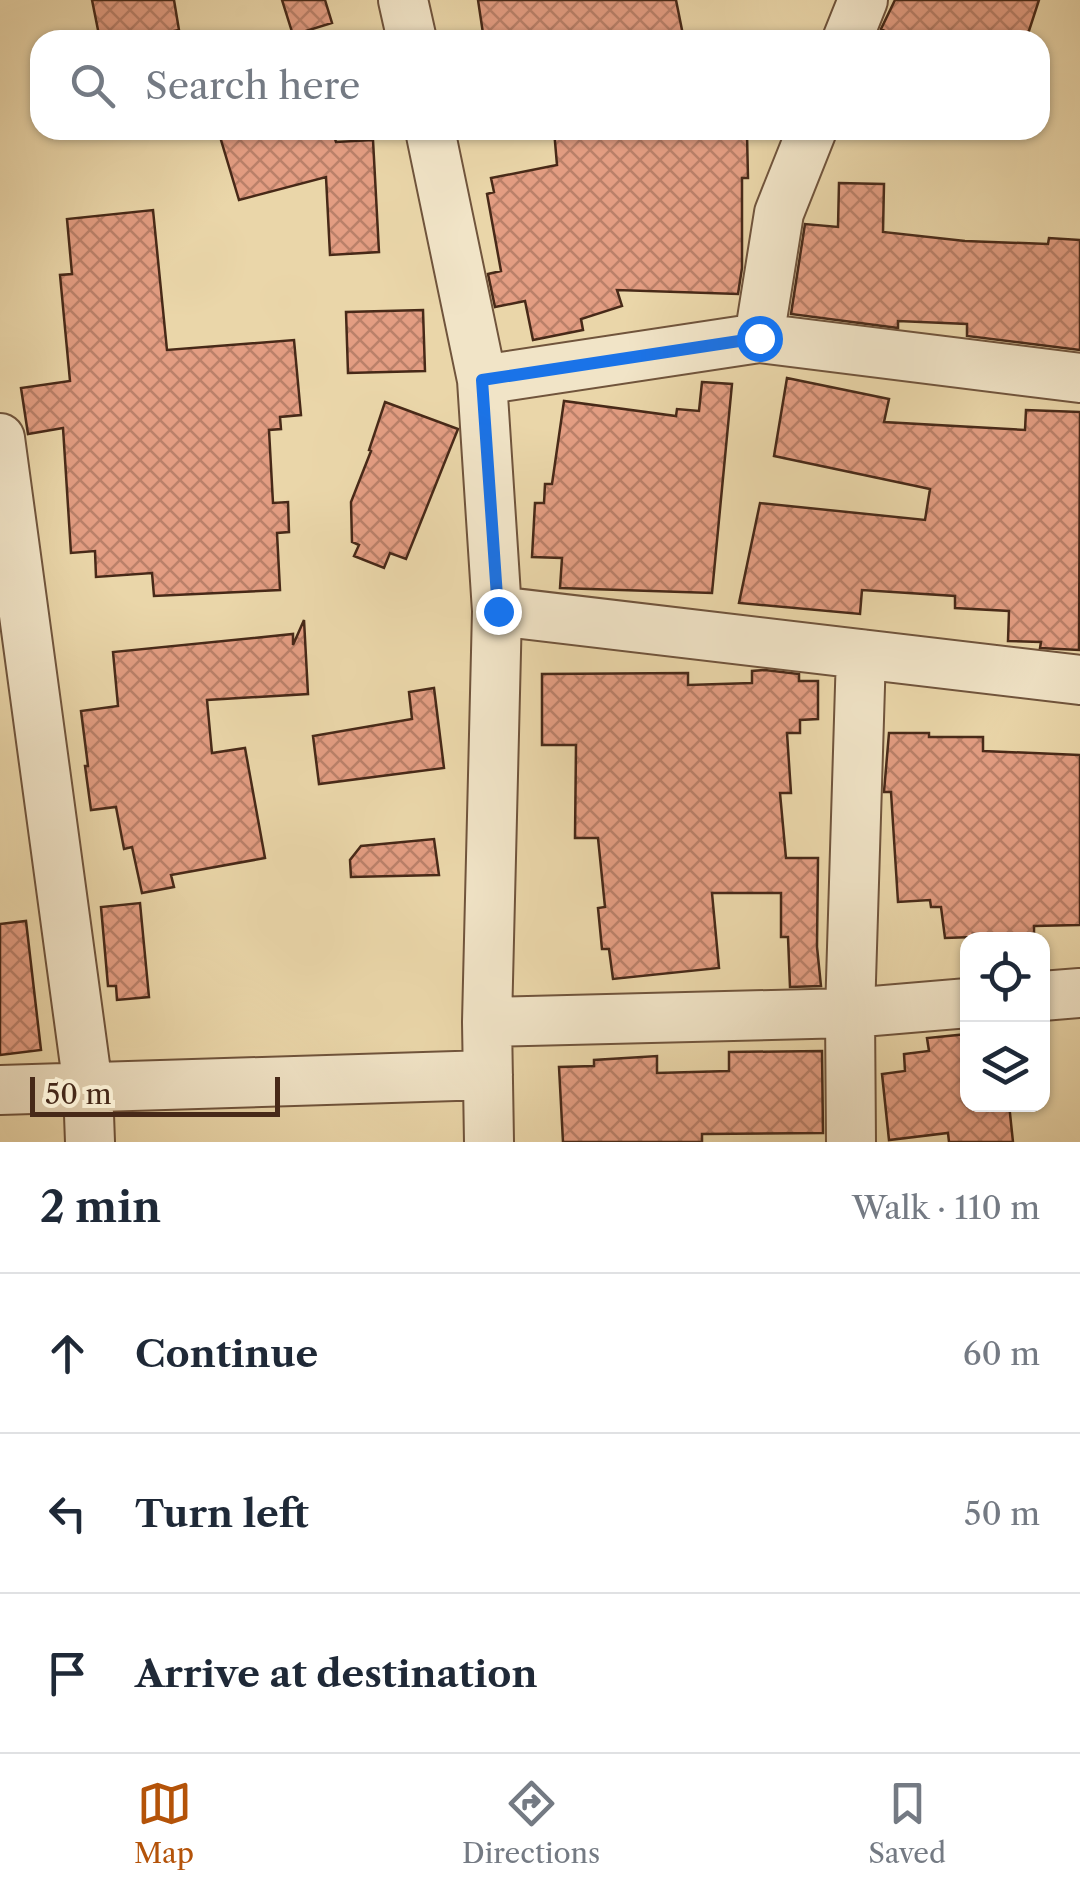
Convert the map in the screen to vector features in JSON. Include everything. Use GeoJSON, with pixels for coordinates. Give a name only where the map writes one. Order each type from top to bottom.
{"type":"FeatureCollection","features":[{"type":"Feature","properties":{"kind":"street"},"geometry":{"type":"LineString","coordinates":[[404,0],[410,30]]}},
{"type":"Feature","properties":{"kind":"street"},"geometry":{"type":"LineString","coordinates":[[851,30],[862,0]]}},
{"type":"Feature","properties":{"kind":"street"},"geometry":{"type":"LineString","coordinates":[[432,140],[482,380],[498,611],[488,1022],[489,1142]]}},
{"type":"Feature","properties":{"kind":"street"},"geometry":{"type":"LineString","coordinates":[[759,338],[779,213],[808,140]]}},
{"type":"Feature","properties":{"kind":"street"},"geometry":{"type":"LineString","coordinates":[[482,380],[759,338],[1080,378]]}},
{"type":"Feature","properties":{"kind":"street"},"geometry":{"type":"LineString","coordinates":[[0,438],[88,1087],[90,1142]]}},
{"type":"Feature","properties":{"kind":"street"},"geometry":{"type":"LineString","coordinates":[[498,611],[1080,680]]}},
{"type":"Feature","properties":{"kind":"street"},"geometry":{"type":"LineString","coordinates":[[851,1142],[850,1013],[862,654]]}},
{"type":"Feature","properties":{"kind":"street"},"geometry":{"type":"LineString","coordinates":[[1050,995],[1080,993]]}},
{"type":"Feature","properties":{"kind":"street"},"geometry":{"type":"LineString","coordinates":[[488,1022],[850,1013],[960,1004]]}},
{"type":"Feature","properties":{"kind":"street"},"geometry":{"type":"LineString","coordinates":[[0,1090],[488,1074]]}},
{"type":"Feature","properties":{"kind":"building"},"geometry":{"type":"Polygon","coordinates":[[[92,0],[174,0],[179,30],[98,30],[92,0]]]}},
{"type":"Feature","properties":{"kind":"building"},"geometry":{"type":"Polygon","coordinates":[[[282,0],[325,0],[332,23],[309,30],[291,30],[282,0]]]}},
{"type":"Feature","properties":{"kind":"building"},"geometry":{"type":"Polygon","coordinates":[[[478,0],[676,0],[682,30],[482,30],[478,0]]]}},
{"type":"Feature","properties":{"kind":"building"},"geometry":{"type":"Polygon","coordinates":[[[895,0],[1039,0],[1029,30],[881,29],[895,0]]]}},
{"type":"Feature","properties":{"kind":"building"},"geometry":{"type":"Polygon","coordinates":[[[221,140],[373,140],[379,252],[330,255],[326,177],[239,200],[221,140]]]}},
{"type":"Feature","properties":{"kind":"building"},"geometry":{"type":"Polygon","coordinates":[[[555,140],[747,140],[748,178],[742,178],[742,268],[738,294],[617,290],[622,306],[581,319],[583,330],[533,340],[525,301],[495,307],[488,274],[501,271],[487,194],[494,192],[491,178],[557,165],[555,140]]]}},
{"type":"Feature","properties":{"kind":"building"},"geometry":{"type":"Polygon","coordinates":[[[839,183],[884,184],[883,232],[965,241],[1048,244],[1049,238],[1080,240],[1080,350],[967,336],[967,324],[898,321],[898,328],[791,314],[805,224],[838,227],[839,183]]]}},
{"type":"Feature","properties":{"kind":"building"},"geometry":{"type":"Polygon","coordinates":[[[153,210],[167,350],[294,340],[301,415],[280,417],[281,429],[269,430],[273,503],[288,502],[289,532],[277,533],[280,590],[154,596],[152,573],[96,577],[95,551],[71,553],[63,428],[28,434],[21,388],[70,381],[60,275],[72,274],[67,219],[153,210]]]}},
{"type":"Feature","properties":{"kind":"building"},"geometry":{"type":"Polygon","coordinates":[[[423,310],[425,371],[348,373],[346,312],[423,310]]]}},
{"type":"Feature","properties":{"kind":"building"},"geometry":{"type":"Polygon","coordinates":[[[787,378],[889,399],[884,422],[1025,430],[1026,410],[1080,412],[1079,650],[1040,648],[1041,642],[1008,641],[1009,611],[955,608],[955,596],[862,590],[860,614],[739,603],[760,503],[925,520],[930,489],[774,456],[787,378]]]}},
{"type":"Feature","properties":{"kind":"building"},"geometry":{"type":"Polygon","coordinates":[[[702,382],[732,384],[712,593],[560,588],[562,558],[532,557],[535,503],[544,503],[545,484],[552,484],[564,401],[676,416],[677,409],[699,411],[702,382]]]}},
{"type":"Feature","properties":{"kind":"building"},"geometry":{"type":"Polygon","coordinates":[[[385,402],[458,429],[406,559],[390,553],[384,568],[354,556],[359,545],[352,542],[351,502],[385,402]]]}},
{"type":"Feature","properties":{"kind":"building"},"geometry":{"type":"Polygon","coordinates":[[[304,620],[308,694],[207,700],[212,753],[245,748],[265,858],[171,875],[174,887],[142,893],[132,847],[124,849],[116,807],[91,810],[85,766],[81,711],[118,706],[113,652],[293,634],[293,645],[304,620]]]}},
{"type":"Feature","properties":{"kind":"building"},"geometry":{"type":"Polygon","coordinates":[[[752,671],[799,674],[799,681],[818,681],[818,719],[800,720],[800,733],[787,733],[791,793],[780,793],[786,858],[818,858],[817,947],[821,986],[790,987],[788,937],[781,937],[781,893],[712,893],[719,968],[613,979],[609,949],[602,949],[598,908],[605,907],[598,838],[575,838],[576,745],[542,745],[542,674],[688,673],[688,685],[752,683],[752,671]]]}},
{"type":"Feature","properties":{"kind":"building"},"geometry":{"type":"Polygon","coordinates":[[[434,688],[444,768],[319,784],[313,736],[412,719],[409,692],[434,688]]]}},
{"type":"Feature","properties":{"kind":"building"},"geometry":{"type":"Polygon","coordinates":[[[889,733],[983,737],[983,751],[1080,755],[1080,925],[1034,926],[1034,932],[960,932],[960,937],[945,938],[941,907],[931,907],[930,900],[898,902],[891,792],[884,792],[889,733]]]}},
{"type":"Feature","properties":{"kind":"building"},"geometry":{"type":"Polygon","coordinates":[[[434,839],[439,875],[351,877],[350,860],[361,846],[434,839]]]}},
{"type":"Feature","properties":{"kind":"building"},"geometry":{"type":"Polygon","coordinates":[[[140,903],[149,997],[117,1000],[116,986],[108,986],[101,907],[140,903]]]}},
{"type":"Feature","properties":{"kind":"building"},"geometry":{"type":"Polygon","coordinates":[[[26,921],[41,1050],[0,1055],[0,924],[26,921]]]}},
{"type":"Feature","properties":{"kind":"building"},"geometry":{"type":"Polygon","coordinates":[[[960,1035],[960,1112],[1010,1112],[1013,1142],[949,1142],[948,1133],[889,1140],[882,1074],[905,1071],[904,1054],[929,1051],[927,1038],[960,1035]]]}},
{"type":"Feature","properties":{"kind":"building"},"geometry":{"type":"Polygon","coordinates":[[[822,1051],[823,1133],[702,1134],[702,1142],[563,1142],[559,1067],[594,1066],[594,1060],[657,1056],[657,1073],[729,1071],[729,1052],[822,1051]]]}},
{"type":"Feature","properties":{"kind":"route"},"geometry":{"type":"LineString","coordinates":[[498,611],[482,380],[759,338]]}}]}
